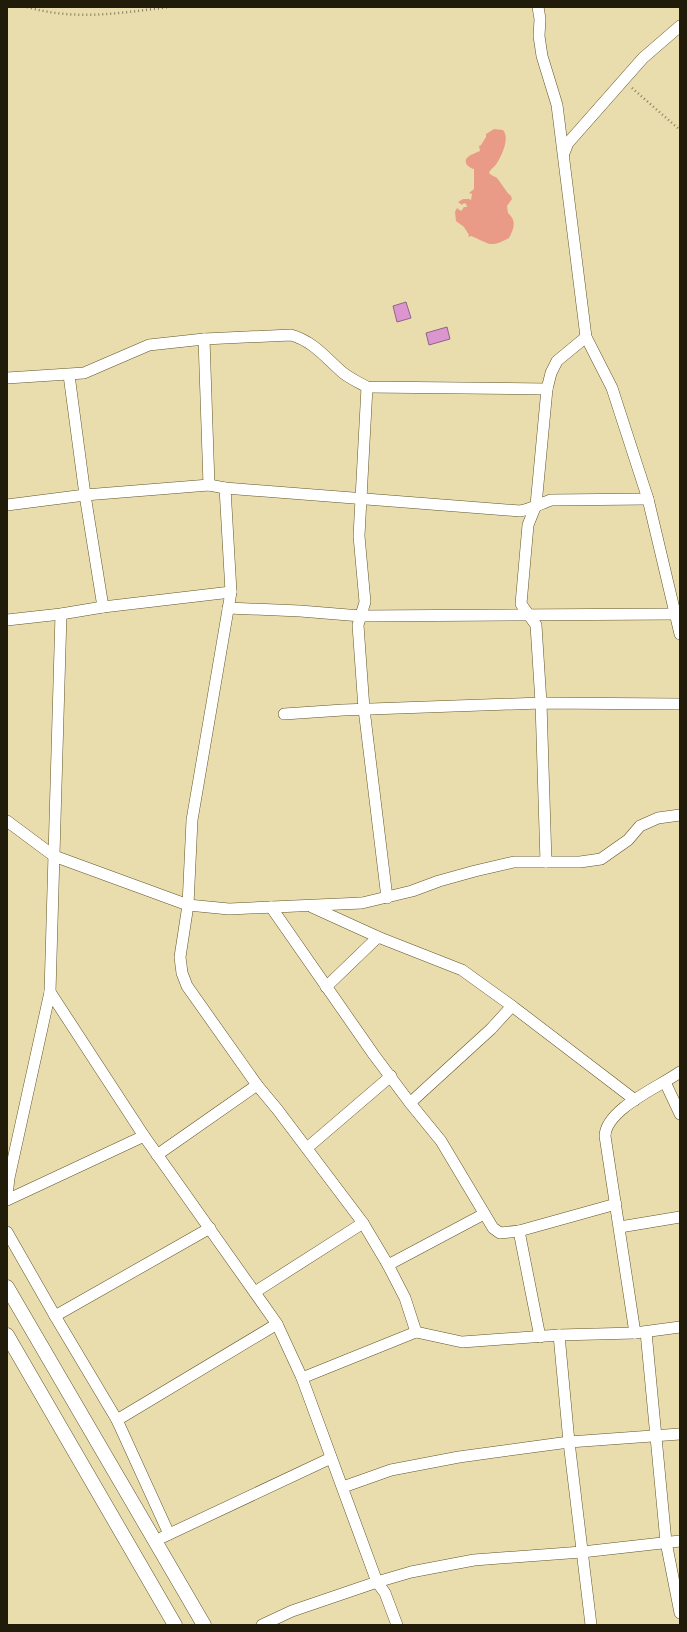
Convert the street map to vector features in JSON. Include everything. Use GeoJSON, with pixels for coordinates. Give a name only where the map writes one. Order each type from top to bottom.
{"type":"FeatureCollection","features":[{"type":"Feature","properties":{"kind":"street"},"geometry":{"type":"LineString","coordinates":[[538,7],[540,19],[539,36],[542,56],[557,105],[564,153],[586,337],[612,388],[648,499],[680,634]]}},
{"type":"Feature","properties":{"kind":"street"},"geometry":{"type":"LineString","coordinates":[[564,153],[568,143],[643,58],[680,26]]}},
{"type":"Feature","properties":{"kind":"street"},"geometry":{"type":"LineString","coordinates":[[7,378],[84,373],[149,345],[204,339],[292,335],[311,343],[344,373],[367,387],[548,389]]}},
{"type":"Feature","properties":{"kind":"street"},"geometry":{"type":"LineString","coordinates":[[546,862],[541,704],[536,625],[521,604],[528,525],[536,505],[551,373],[557,361],[586,337]]}},
{"type":"Feature","properties":{"kind":"street"},"geometry":{"type":"LineString","coordinates":[[204,339],[209,485]]}},
{"type":"Feature","properties":{"kind":"street"},"geometry":{"type":"LineString","coordinates":[[69,375],[85,495],[103,607]]}},
{"type":"Feature","properties":{"kind":"street"},"geometry":{"type":"LineString","coordinates":[[367,387],[359,536],[365,602],[362,616],[358,625],[364,709],[387,898]]}},
{"type":"Feature","properties":{"kind":"street"},"geometry":{"type":"LineString","coordinates":[[7,505],[85,495],[209,485],[224,488],[520,511],[530,509],[536,505],[551,500],[648,499]]}},
{"type":"Feature","properties":{"kind":"street"},"geometry":{"type":"LineString","coordinates":[[224,488],[231,570],[231,592],[192,820],[188,905],[180,957],[182,973],[187,986],[257,1085],[307,1148],[363,1223],[388,1265],[405,1298],[416,1332]]}},
{"type":"Feature","properties":{"kind":"street"},"geometry":{"type":"LineString","coordinates":[[7,620],[231,592]]}},
{"type":"Feature","properties":{"kind":"street"},"geometry":{"type":"LineString","coordinates":[[228,608],[300,611],[362,616],[676,614]]}},
{"type":"Feature","properties":{"kind":"street"},"geometry":{"type":"LineString","coordinates":[[7,1196],[11,1170],[50,992],[61,614]]}},
{"type":"Feature","properties":{"kind":"street"},"geometry":{"type":"LineString","coordinates":[[284,714],[364,709],[541,704],[680,704]]}},
{"type":"Feature","properties":{"kind":"street"},"geometry":{"type":"LineString","coordinates":[[7,821],[54,856],[188,905],[229,909],[362,903],[387,898],[439,881],[514,862],[580,862],[601,859],[628,840],[640,826],[658,818],[680,815]]}},
{"type":"Feature","properties":{"kind":"street"},"geometry":{"type":"LineString","coordinates":[[308,906],[462,970],[512,1006],[635,1100]]}},
{"type":"Feature","properties":{"kind":"street"},"geometry":{"type":"LineString","coordinates":[[271,908],[410,1103],[441,1141],[493,1228],[500,1233],[519,1231],[616,1204]]}},
{"type":"Feature","properties":{"kind":"street"},"geometry":{"type":"LineString","coordinates":[[326,987],[378,936]]}},
{"type":"Feature","properties":{"kind":"street"},"geometry":{"type":"LineString","coordinates":[[50,992],[144,1136],[278,1324],[302,1378],[377,1582],[385,1593],[397,1625]]}},
{"type":"Feature","properties":{"kind":"street"},"geometry":{"type":"LineString","coordinates":[[410,1103],[490,1029],[512,1006]]}},
{"type":"Feature","properties":{"kind":"street"},"geometry":{"type":"LineString","coordinates":[[680,1072],[620,1110],[610,1120],[605,1128],[616,1204],[657,1434],[666,1542],[680,1613]]}},
{"type":"Feature","properties":{"kind":"street"},"geometry":{"type":"LineString","coordinates":[[307,1148],[391,1076]]}},
{"type":"Feature","properties":{"kind":"street"},"geometry":{"type":"LineString","coordinates":[[665,1082],[680,1114]]}},
{"type":"Feature","properties":{"kind":"street"},"geometry":{"type":"LineString","coordinates":[[158,1155],[257,1085]]}},
{"type":"Feature","properties":{"kind":"street"},"geometry":{"type":"LineString","coordinates":[[7,1200],[144,1136]]}},
{"type":"Feature","properties":{"kind":"street"},"geometry":{"type":"LineString","coordinates":[[388,1265],[484,1214]]}},
{"type":"Feature","properties":{"kind":"street"},"geometry":{"type":"LineString","coordinates":[[620,1227],[680,1217]]}},
{"type":"Feature","properties":{"kind":"street"},"geometry":{"type":"LineString","coordinates":[[254,1292],[363,1223]]}},
{"type":"Feature","properties":{"kind":"street"},"geometry":{"type":"LineString","coordinates":[[55,1316],[210,1228]]}},
{"type":"Feature","properties":{"kind":"street"},"geometry":{"type":"LineString","coordinates":[[519,1231],[540,1337]]}},
{"type":"Feature","properties":{"kind":"street"},"geometry":{"type":"LineString","coordinates":[[7,1232],[117,1420],[169,1534]]}},
{"type":"Feature","properties":{"kind":"street"},"geometry":{"type":"LineString","coordinates":[[7,1287],[204,1625]]}},
{"type":"Feature","properties":{"kind":"street"},"geometry":{"type":"LineString","coordinates":[[117,1420],[278,1324]]}},
{"type":"Feature","properties":{"kind":"street"},"geometry":{"type":"LineString","coordinates":[[302,1378],[416,1332],[462,1342],[559,1335],[640,1333],[680,1327]]}},
{"type":"Feature","properties":{"kind":"street"},"geometry":{"type":"LineString","coordinates":[[7,1335],[175,1625]]}},
{"type":"Feature","properties":{"kind":"street"},"geometry":{"type":"LineString","coordinates":[[559,1335],[569,1442],[591,1625]]}},
{"type":"Feature","properties":{"kind":"street"},"geometry":{"type":"LineString","coordinates":[[343,1487],[392,1470],[459,1457],[569,1442],[657,1434],[680,1434]]}},
{"type":"Feature","properties":{"kind":"street"},"geometry":{"type":"LineString","coordinates":[[156,1542],[169,1534],[331,1458]]}},
{"type":"Feature","properties":{"kind":"street"},"geometry":{"type":"LineString","coordinates":[[262,1625],[292,1611],[411,1572],[474,1560],[582,1552],[680,1541]]}},
{"type":"Feature","properties":{"kind":"path"},"geometry":{"type":"LineString","coordinates":[[27,7],[82,16],[169,7]]}},
{"type":"Feature","properties":{"kind":"path"},"geometry":{"type":"LineString","coordinates":[[623,80],[680,130]]}},
{"type":"Feature","properties":{"kind":"shaded area"},"geometry":{"type":"Polygon","coordinates":[[[494,129],[503,130],[506,137],[503,151],[499,160],[489,173],[497,178],[511,196],[512,199],[507,206],[508,213],[513,219],[514,225],[509,238],[497,243],[489,244],[471,236],[468,237],[469,235],[464,227],[456,221],[455,212],[457,208],[461,211],[464,207],[467,207],[466,204],[464,203],[462,205],[458,202],[463,199],[471,200],[472,194],[469,193],[474,189],[474,169],[466,163],[466,159],[480,151],[479,146],[486,137],[486,134],[494,129]]]}},
{"type":"Feature","properties":{"kind":"building"},"geometry":{"type":"Polygon","coordinates":[[[406,302],[411,318],[397,322],[393,306],[406,302]]]}},
{"type":"Feature","properties":{"kind":"building"},"geometry":{"type":"Polygon","coordinates":[[[447,327],[450,339],[429,345],[426,333],[447,327]]]}}]}
